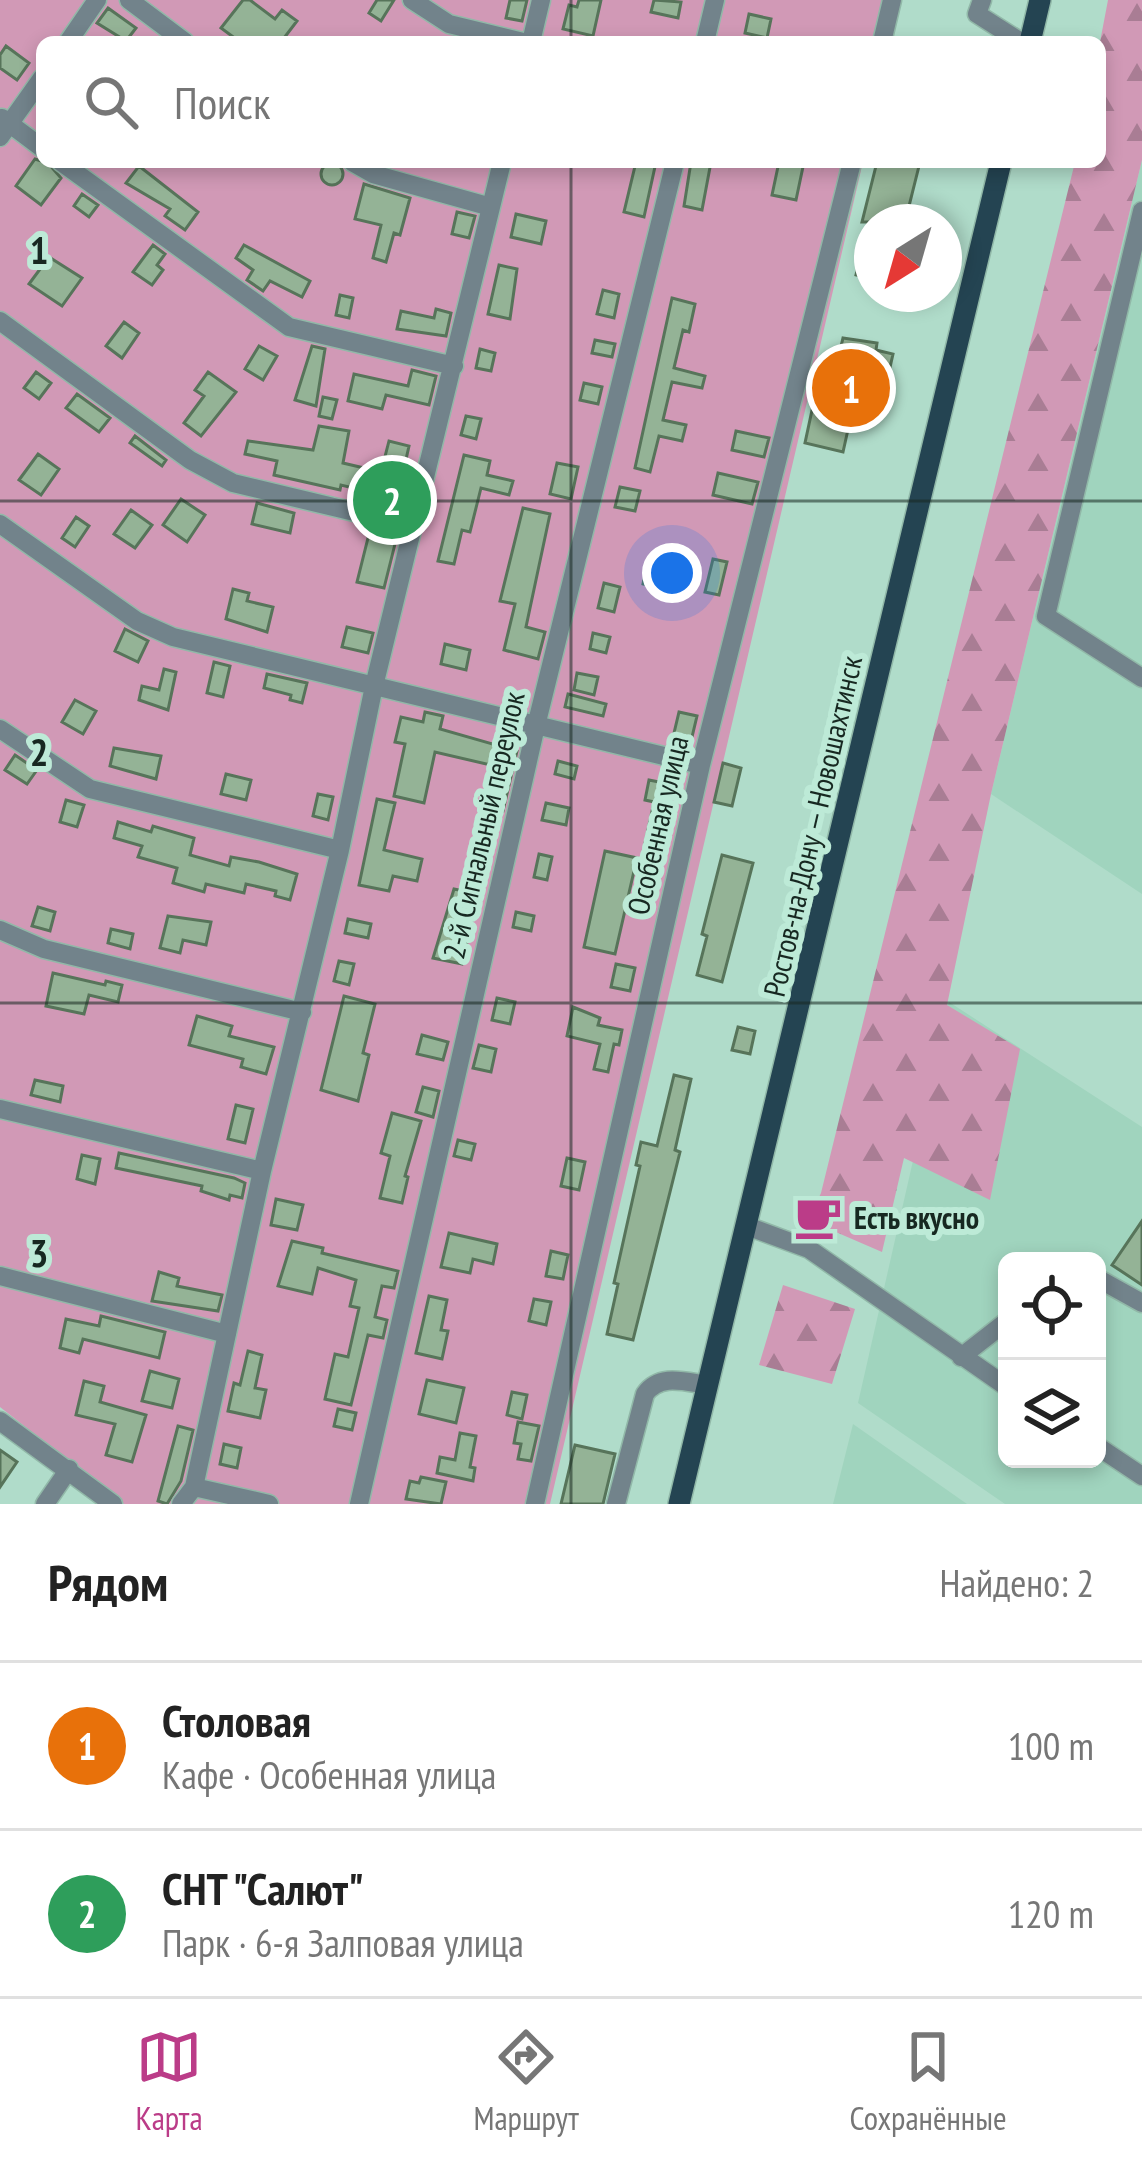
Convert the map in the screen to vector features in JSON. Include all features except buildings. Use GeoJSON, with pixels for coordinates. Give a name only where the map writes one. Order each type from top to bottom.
{"type":"FeatureCollection","features":[{"type":"Feature","properties":{"kind":"main road"},"geometry":{"type":"LineString","coordinates":[[1027,36],[1040,0]]}},
{"type":"Feature","properties":{"kind":"main road","name":"Ростов-на-Дону — Новошахтинск"},"geometry":{"type":"LineString","coordinates":[[687,1501],[708,1385],[1000,168]]}},
{"type":"Feature","properties":{"kind":"street"},"geometry":{"type":"LineString","coordinates":[[72,36],[98,0]]}},
{"type":"Feature","properties":{"kind":"street"},"geometry":{"type":"LineString","coordinates":[[129,0],[177,36]]}},
{"type":"Feature","properties":{"kind":"street"},"geometry":{"type":"LineString","coordinates":[[412,0],[449,24],[501,36]]}},
{"type":"Feature","properties":{"kind":"street"},"geometry":{"type":"LineString","coordinates":[[529,36],[541,0]]}},
{"type":"Feature","properties":{"kind":"street"},"geometry":{"type":"LineString","coordinates":[[706,36],[715,0]]}},
{"type":"Feature","properties":{"kind":"street"},"geometry":{"type":"LineString","coordinates":[[883,36],[892,0]]}},
{"type":"Feature","properties":{"kind":"street"},"geometry":{"type":"LineString","coordinates":[[982,0],[977,14],[1015,36]]}},
{"type":"Feature","properties":{"kind":"street"},"geometry":{"type":"LineString","coordinates":[[36,85],[3,126],[36,145]]}},
{"type":"Feature","properties":{"kind":"street"},"geometry":{"type":"LineString","coordinates":[[69,168],[290,327],[454,366]]}},
{"type":"Feature","properties":{"kind":"street"},"geometry":{"type":"LineString","coordinates":[[362,168],[491,207]]}},
{"type":"Feature","properties":{"kind":"street"},"geometry":{"type":"LineString","coordinates":[[181,1504],[194,1487],[374,686],[501,168]]}},
{"type":"Feature","properties":{"kind":"street","name":"2-й Сигнальный переулок"},"geometry":{"type":"LineString","coordinates":[[359,1504],[536,726],[674,168]]}},
{"type":"Feature","properties":{"kind":"street","name":"Особенная улица"},"geometry":{"type":"LineString","coordinates":[[536,1504],[701,764],[850,168]]}},
{"type":"Feature","properties":{"kind":"street"},"geometry":{"type":"LineString","coordinates":[[1142,211],[1134,275],[1046,616],[1142,678]]}},
{"type":"Feature","properties":{"kind":"street"},"geometry":{"type":"LineString","coordinates":[[0,321],[190,460],[233,483],[413,526]]}},
{"type":"Feature","properties":{"kind":"street"},"geometry":{"type":"LineString","coordinates":[[0,524],[136,621],[173,638],[701,764]]}},
{"type":"Feature","properties":{"kind":"street"},"geometry":{"type":"LineString","coordinates":[[0,729],[90,789],[340,850]]}},
{"type":"Feature","properties":{"kind":"street"},"geometry":{"type":"LineString","coordinates":[[0,930],[44,949],[302,1012]]}},
{"type":"Feature","properties":{"kind":"street"},"geometry":{"type":"LineString","coordinates":[[0,1109],[262,1171]]}},
{"type":"Feature","properties":{"kind":"street"},"geometry":{"type":"LineString","coordinates":[[747,1226],[809,1249],[998,1382]]}},
{"type":"Feature","properties":{"kind":"street"},"geometry":{"type":"LineString","coordinates":[[0,1276],[227,1334]]}},
{"type":"Feature","properties":{"kind":"street"},"geometry":{"type":"LineString","coordinates":[[1106,1283],[1142,1303]]}},
{"type":"Feature","properties":{"kind":"street"},"geometry":{"type":"LineString","coordinates":[[961,1358],[998,1329]]}},
{"type":"Feature","properties":{"kind":"street"},"geometry":{"type":"LineString","coordinates":[[616,1504],[644,1394],[662,1380],[708,1385]]}},
{"type":"Feature","properties":{"kind":"street"},"geometry":{"type":"LineString","coordinates":[[0,1421],[113,1504]]}},
{"type":"Feature","properties":{"kind":"street"},"geometry":{"type":"LineString","coordinates":[[1106,1452],[1142,1476]]}},
{"type":"Feature","properties":{"kind":"street"},"geometry":{"type":"LineString","coordinates":[[45,1504],[70,1469]]}},
{"type":"Feature","properties":{"kind":"street"},"geometry":{"type":"LineString","coordinates":[[194,1487],[269,1504]]}},
{"type":"Feature","properties":{"kind":"shaded area"},"geometry":{"type":"Polygon","coordinates":[[[1142,160],[1142,894],[991,794],[1142,160]]]}},
{"type":"Feature","properties":{"kind":"shaded area"},"geometry":{"type":"Polygon","coordinates":[[[949,1002],[1142,1127],[1142,1504],[1005,1504],[858,1403],[949,1002]]]}},
{"type":"Feature","properties":{"kind":"shaded area"},"geometry":{"type":"Polygon","coordinates":[[[853,1424],[967,1504],[833,1504],[853,1424]]]}},
{"type":"Feature","properties":{"kind":"green space"},"geometry":{"type":"Polygon","coordinates":[[[0,0],[901,0],[892,36],[36,36],[36,168],[862,168],[550,1504],[124,1504],[0,1407],[0,0]]]}},
{"type":"Feature","properties":{"kind":"green space"},"geometry":{"type":"Polygon","coordinates":[[[1108,0],[1142,0],[1142,160],[991,794],[947,1005],[1020,1049],[990,1200],[904,1158],[882,1252],[808,1220],[821,1193],[1074,168],[1106,168],[1106,36],[1101,36],[1108,0]]]}},
{"type":"Feature","properties":{"kind":"green space"},"geometry":{"type":"Polygon","coordinates":[[[783,1285],[855,1309],[832,1384],[759,1365],[783,1285]]]}},
{"type":"Feature","properties":{"kind":"place","name":"Столовая"},"geometry":{"type":"Point","coordinates":[851,388]}},
{"type":"Feature","properties":{"kind":"place","name":"СНТ \"Салют\""},"geometry":{"type":"Point","coordinates":[392,500]}},
{"type":"Feature","properties":{"kind":"place","name":"Есть вкусно"},"geometry":{"type":"Point","coordinates":[818,1217]}}]}
